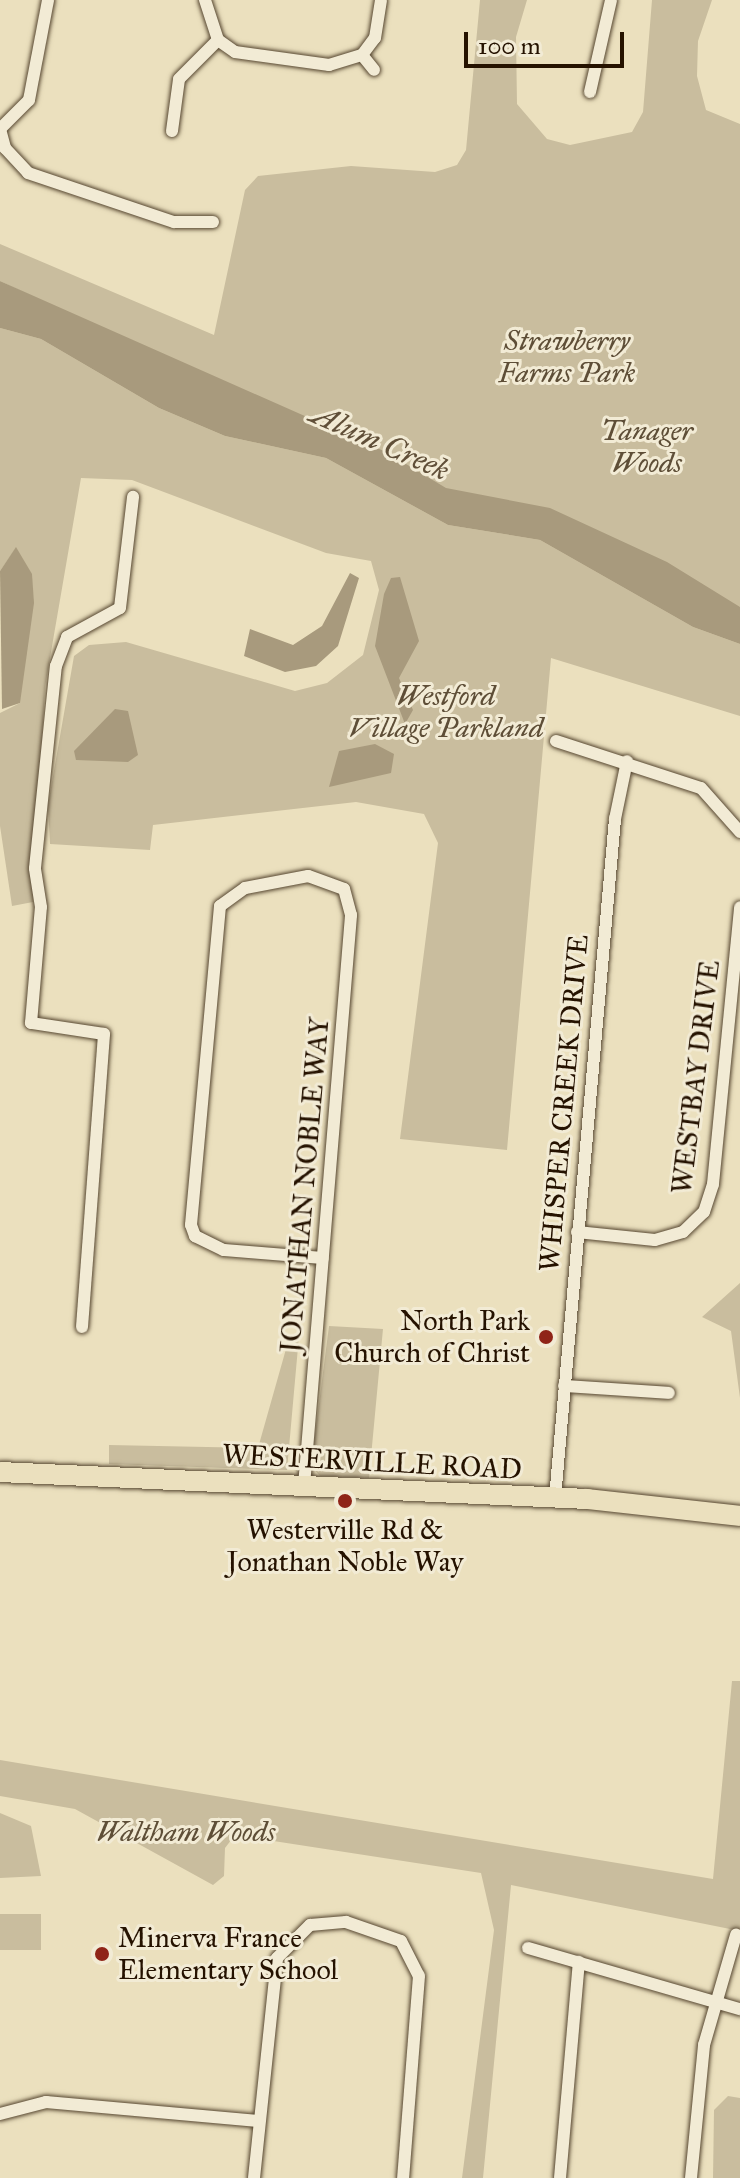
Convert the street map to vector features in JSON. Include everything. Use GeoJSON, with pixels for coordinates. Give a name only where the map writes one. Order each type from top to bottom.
{"type":"FeatureCollection","features":[{"type":"Feature","properties":{"kind":"main road","name":"WESTERVILLE ROAD"},"geometry":{"type":"LineString","coordinates":[[0,1472],[555,1498],[740,1516]]}},
{"type":"Feature","properties":{"kind":"street"},"geometry":{"type":"LineString","coordinates":[[48,0],[29,100],[0,129],[10,155],[28,173],[174,222],[213,222]]}},
{"type":"Feature","properties":{"kind":"street"},"geometry":{"type":"LineString","coordinates":[[205,0],[218,40],[254,59],[329,65],[362,55],[375,38],[381,0]]}},
{"type":"Feature","properties":{"kind":"street"},"geometry":{"type":"LineString","coordinates":[[590,92],[611,0]]}},
{"type":"Feature","properties":{"kind":"street"},"geometry":{"type":"LineString","coordinates":[[172,131],[179,79],[218,40]]}},
{"type":"Feature","properties":{"kind":"street"},"geometry":{"type":"LineString","coordinates":[[362,55],[374,70]]}},
{"type":"Feature","properties":{"kind":"street"},"geometry":{"type":"LineString","coordinates":[[82,1327],[104,1034],[31,1023],[41,907],[35,868],[56,666],[67,637],[120,608],[133,497]]}},
{"type":"Feature","properties":{"kind":"street"},"geometry":{"type":"LineString","coordinates":[[556,741],[627,761],[701,788],[733,816],[740,832]]}},
{"type":"Feature","properties":{"kind":"street","name":"WHISPER CREEK DRIVE"},"geometry":{"type":"LineString","coordinates":[[555,1498],[615,819],[627,761]]}},
{"type":"Feature","properties":{"kind":"street","name":"JONATHAN NOBLE WAY"},"geometry":{"type":"LineString","coordinates":[[304,1486],[323,1258],[351,915],[344,889],[308,876],[245,888],[220,906],[191,1210],[195,1236],[224,1250],[323,1258]]}},
{"type":"Feature","properties":{"kind":"street","name":"WESTBAY DRIVE"},"geometry":{"type":"LineString","coordinates":[[577,1232],[655,1240],[683,1232],[704,1212],[713,1184],[740,907]]}},
{"type":"Feature","properties":{"kind":"street"},"geometry":{"type":"LineString","coordinates":[[564,1386],[669,1393]]}},
{"type":"Feature","properties":{"kind":"street"},"geometry":{"type":"LineString","coordinates":[[254,2178],[258,2121],[283,1944],[323,1922],[393,1936],[407,1948],[420,1987],[403,2178]]}},
{"type":"Feature","properties":{"kind":"street"},"geometry":{"type":"LineString","coordinates":[[691,2178],[701,2064],[736,1935]]}},
{"type":"Feature","properties":{"kind":"street"},"geometry":{"type":"LineString","coordinates":[[528,1948],[740,2009]]}},
{"type":"Feature","properties":{"kind":"street"},"geometry":{"type":"LineString","coordinates":[[560,2178],[579,1962]]}},
{"type":"Feature","properties":{"kind":"street"},"geometry":{"type":"LineString","coordinates":[[0,2114],[46,2102],[258,2121]]}},
{"type":"Feature","properties":{"kind":"green space","name":"Strawberry Farms Park"},"geometry":{"type":"Polygon","coordinates":[[[480,0],[527,0],[516,37],[517,104],[547,139],[570,145],[632,132],[643,112],[652,0],[712,0],[698,41],[697,76],[706,110],[740,124],[740,619],[495,515],[0,281],[0,244],[214,335],[245,190],[258,176],[351,166],[435,172],[457,165],[466,150],[480,0]]]}},
{"type":"Feature","properties":{"kind":"green space","name":"Westford Village Parkland"},"geometry":{"type":"Polygon","coordinates":[[[0,328],[41,339],[159,408],[225,436],[326,458],[448,525],[540,540],[693,627],[740,644],[740,716],[551,658],[507,1150],[400,1139],[438,843],[424,814],[356,802],[153,825],[150,850],[50,844],[48,805],[74,656],[89,645],[126,642],[295,691],[327,683],[363,655],[379,590],[371,561],[326,553],[132,480],[81,478],[45,687],[33,902],[12,906],[0,826],[0,713],[20,703],[16,548],[0,571],[0,328]]]}},
{"type":"Feature","properties":{"kind":"green space"},"geometry":{"type":"Polygon","coordinates":[[[740,1283],[740,1398],[731,1331],[702,1317],[740,1283]]]}},
{"type":"Feature","properties":{"kind":"green space"},"geometry":{"type":"Polygon","coordinates":[[[329,1326],[383,1329],[369,1478],[320,1476],[311,1466],[329,1326]]]}},
{"type":"Feature","properties":{"kind":"green space"},"geometry":{"type":"Polygon","coordinates":[[[299,1336],[287,1470],[109,1464],[109,1445],[258,1448],[286,1349],[299,1336]]]}},
{"type":"Feature","properties":{"kind":"green space","name":"Waltham Woods"},"geometry":{"type":"Polygon","coordinates":[[[732,1681],[740,1681],[740,1931],[511,1885],[483,2178],[462,2178],[494,1930],[481,1873],[235,1835],[225,1848],[224,1876],[213,1885],[75,1809],[0,1796],[0,1760],[713,1879],[732,1681]]]}},
{"type":"Feature","properties":{"kind":"green space"},"geometry":{"type":"Polygon","coordinates":[[[0,1813],[31,1826],[41,1876],[0,1878],[0,1813]]]}},
{"type":"Feature","properties":{"kind":"green space"},"geometry":{"type":"Polygon","coordinates":[[[0,1914],[41,1914],[41,1950],[0,1950],[0,1914]]]}},
{"type":"Feature","properties":{"kind":"green space"},"geometry":{"type":"Polygon","coordinates":[[[728,2096],[740,2098],[740,2178],[713,2178],[714,2110],[728,2096]]]}},
{"type":"Feature","properties":{"kind":"shaded area"},"geometry":{"type":"Polygon","coordinates":[[[0,281],[386,452],[446,488],[550,508],[667,562],[740,607],[740,644],[693,627],[540,540],[448,525],[326,458],[225,436],[159,408],[41,339],[0,328],[0,281]]]}},
{"type":"Feature","properties":{"kind":"shaded area"},"geometry":{"type":"Polygon","coordinates":[[[16,547],[32,574],[34,603],[20,703],[2,709],[0,571],[16,547]]]}},
{"type":"Feature","properties":{"kind":"shaded area"},"geometry":{"type":"Polygon","coordinates":[[[350,573],[359,578],[338,646],[316,666],[285,672],[244,656],[250,629],[293,645],[322,626],[350,573]]]}},
{"type":"Feature","properties":{"kind":"shaded area"},"geometry":{"type":"Polygon","coordinates":[[[400,577],[419,641],[399,678],[413,710],[405,724],[375,646],[384,594],[391,578],[400,577]]]}},
{"type":"Feature","properties":{"kind":"shaded area"},"geometry":{"type":"Polygon","coordinates":[[[115,709],[128,711],[138,755],[128,762],[76,760],[74,751],[115,709]]]}},
{"type":"Feature","properties":{"kind":"shaded area"},"geometry":{"type":"Polygon","coordinates":[[[375,744],[394,754],[391,773],[329,787],[339,751],[375,744]]]}},
{"type":"Feature","properties":{"kind":"place","name":"North Park Church of Christ"},"geometry":{"type":"Point","coordinates":[546,1337]}},
{"type":"Feature","properties":{"kind":"place","name":"Westerville Rd & Jonathan Noble Way"},"geometry":{"type":"Point","coordinates":[345,1501]}},
{"type":"Feature","properties":{"kind":"place","name":"Minerva France Elementary School"},"geometry":{"type":"Point","coordinates":[102,1954]}},
{"type":"Feature","properties":{"kind":"park label","name":"Tanager Woods"},"geometry":{"type":"Point","coordinates":[647,447]}},
{"type":"Feature","properties":{"kind":"water label","name":"Alum Creek"},"geometry":{"type":"Point","coordinates":[380,442]}}]}
